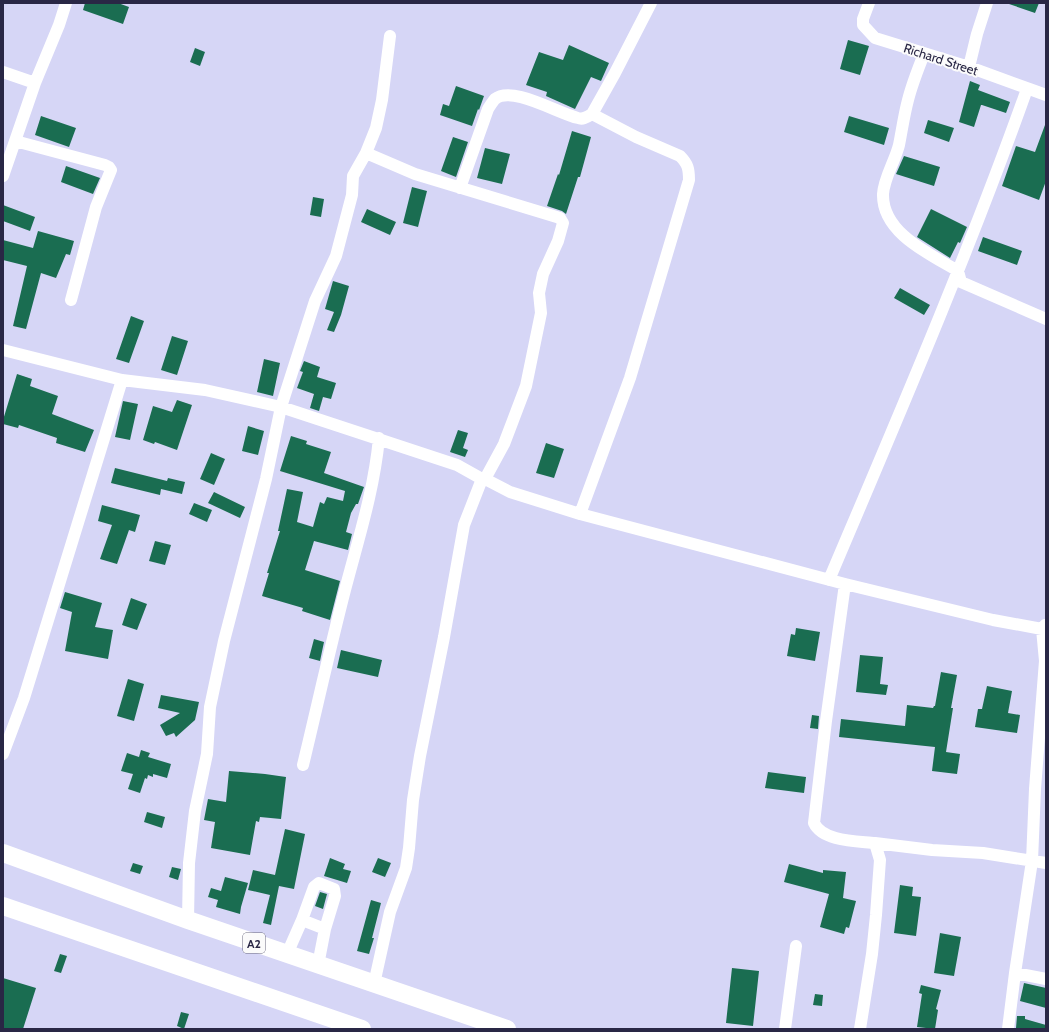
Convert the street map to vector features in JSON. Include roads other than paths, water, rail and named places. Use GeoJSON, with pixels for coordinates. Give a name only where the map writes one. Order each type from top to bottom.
{"type":"FeatureCollection","features":[{"type":"Feature","properties":{"kind":"highway","name":"A2"},"geometry":{"type":"LineString","coordinates":[[3,853],[188,920],[506,1029]]}},
{"type":"Feature","properties":{"kind":"highway"},"geometry":{"type":"LineString","coordinates":[[3,906],[362,1029]]}},
{"type":"Feature","properties":{"kind":"street"},"geometry":{"type":"LineString","coordinates":[[3,176],[35,83],[60,25],[66,3]]}},
{"type":"Feature","properties":{"kind":"street"},"geometry":{"type":"LineString","coordinates":[[460,188],[488,109],[495,99],[503,95],[510,94],[545,105],[578,119],[586,118],[592,114],[651,3]]}},
{"type":"Feature","properties":{"kind":"street","name":"Richard Street"},"geometry":{"type":"LineString","coordinates":[[869,3],[863,19],[863,25],[866,30],[876,38],[969,67],[1046,95]]}},
{"type":"Feature","properties":{"kind":"street"},"geometry":{"type":"LineString","coordinates":[[969,67],[975,40],[987,3]]}},
{"type":"Feature","properties":{"kind":"street"},"geometry":{"type":"LineString","coordinates":[[188,920],[189,863],[195,811],[207,754],[210,707],[224,641],[266,479],[281,407],[316,301],[336,256],[352,195],[353,176],[366,153],[376,128],[382,100],[390,36]]}},
{"type":"Feature","properties":{"kind":"street"},"geometry":{"type":"LineString","coordinates":[[924,54],[911,88],[898,146],[883,193],[884,206],[889,218],[898,230],[913,244],[958,271],[961,282],[1046,319]]}},
{"type":"Feature","properties":{"kind":"street"},"geometry":{"type":"LineString","coordinates":[[3,72],[35,83]]}},
{"type":"Feature","properties":{"kind":"street"},"geometry":{"type":"LineString","coordinates":[[830,580],[958,271],[1026,89]]}},
{"type":"Feature","properties":{"kind":"street"},"geometry":{"type":"LineString","coordinates":[[580,514],[630,378],[689,180],[690,169],[680,156],[636,137],[592,114]]}},
{"type":"Feature","properties":{"kind":"street"},"geometry":{"type":"LineString","coordinates":[[15,141],[105,164],[111,170],[96,207],[71,300]]}},
{"type":"Feature","properties":{"kind":"street"},"geometry":{"type":"LineString","coordinates":[[366,153],[415,174],[560,218],[563,223],[558,241],[543,274],[539,293],[541,313],[526,386],[504,444],[484,479],[464,524],[444,637],[420,756],[413,800],[406,868],[390,912],[374,984]]}},
{"type":"Feature","properties":{"kind":"street"},"geometry":{"type":"LineString","coordinates":[[3,350],[122,380],[205,390],[281,407],[458,465],[510,492],[580,514],[845,584],[993,620],[1045,628],[1046,661],[1035,790],[1032,861],[1008,1029]]}},
{"type":"Feature","properties":{"kind":"street"},"geometry":{"type":"LineString","coordinates":[[3,754],[24,698],[122,380]]}},
{"type":"Feature","properties":{"kind":"street"},"geometry":{"type":"LineString","coordinates":[[303,765],[345,590],[364,524],[376,466],[379,438]]}},
{"type":"Feature","properties":{"kind":"street"},"geometry":{"type":"LineString","coordinates":[[845,584],[826,721],[814,823],[816,828],[824,834],[835,838],[932,850],[983,853],[1046,863]]}},
{"type":"Feature","properties":{"kind":"street"},"geometry":{"type":"LineString","coordinates":[[860,1029],[872,954],[876,915],[880,860],[875,843]]}},
{"type":"Feature","properties":{"kind":"street"},"geometry":{"type":"LineString","coordinates":[[287,954],[302,920],[314,887],[319,883],[334,889],[334,896],[325,929],[318,965]]}},
{"type":"Feature","properties":{"kind":"street"},"geometry":{"type":"LineString","coordinates":[[302,920],[325,929]]}},
{"type":"Feature","properties":{"kind":"street"},"geometry":{"type":"LineString","coordinates":[[785,1029],[796,946]]}},
{"type":"Feature","properties":{"kind":"street"},"geometry":{"type":"LineString","coordinates":[[1015,973],[1046,979]]}}]}
